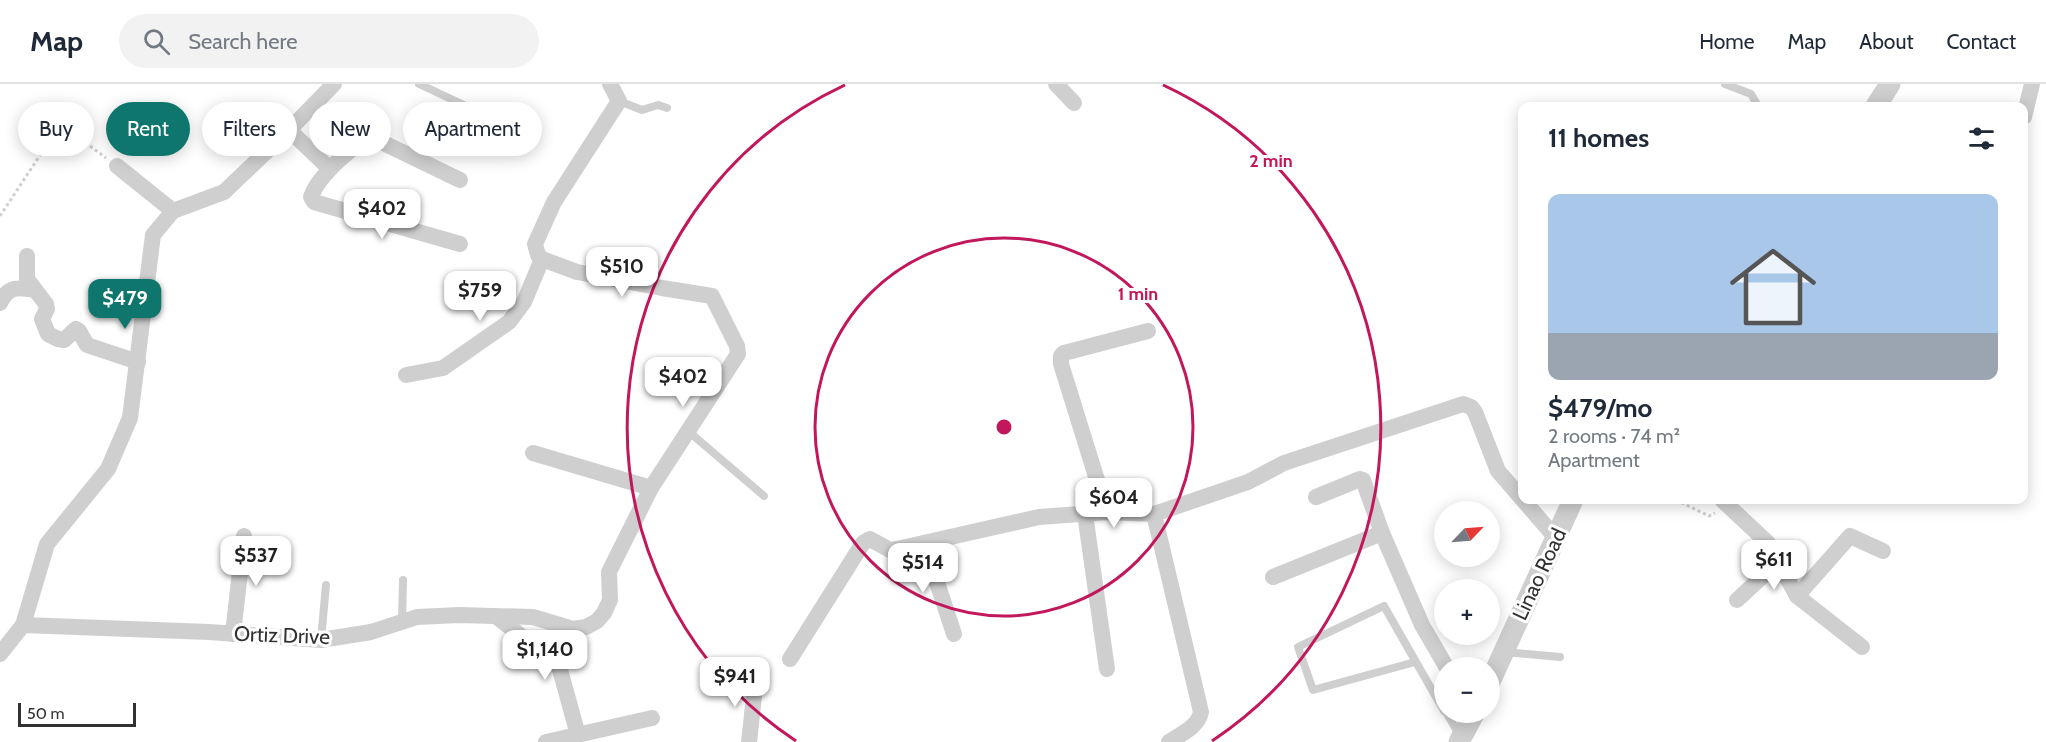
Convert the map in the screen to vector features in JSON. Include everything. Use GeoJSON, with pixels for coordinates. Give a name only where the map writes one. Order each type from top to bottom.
{"type":"FeatureCollection","features":[{"type":"Feature","properties":{"kind":"street"},"geometry":{"type":"LineString","coordinates":[[297,123],[334,84]]}},
{"type":"Feature","properties":{"kind":"street"},"geometry":{"type":"LineString","coordinates":[[530,641],[569,628],[586,627],[597,621],[604,613],[610,600],[609,572],[651,488],[738,354],[737,346],[712,296],[577,272],[542,259],[538,255],[535,244],[554,202],[619,101],[610,84]]}},
{"type":"Feature","properties":{"kind":"street"},"geometry":{"type":"LineString","coordinates":[[1056,84],[1074,103]]}},
{"type":"Feature","properties":{"kind":"street"},"geometry":{"type":"LineString","coordinates":[[1879,102],[1890,84]]}},
{"type":"Feature","properties":{"kind":"street"},"geometry":{"type":"LineString","coordinates":[[2028,102],[2032,84]]}},
{"type":"Feature","properties":{"kind":"street"},"geometry":{"type":"LineString","coordinates":[[297,137],[330,169]]}},
{"type":"Feature","properties":{"kind":"street"},"geometry":{"type":"LineString","coordinates":[[460,180],[371,137],[330,169],[311,197],[314,202],[460,244]]}},
{"type":"Feature","properties":{"kind":"street"},"geometry":{"type":"LineString","coordinates":[[2,649],[23,625],[47,544],[108,469],[130,418],[153,234],[173,211],[224,192],[262,156]]}},
{"type":"Feature","properties":{"kind":"street"},"geometry":{"type":"LineString","coordinates":[[117,166],[173,211]]}},
{"type":"Feature","properties":{"kind":"street"},"geometry":{"type":"LineString","coordinates":[[27,256],[27,279],[46,304],[47,309],[42,319],[44,327],[53,338],[64,340],[76,329],[87,345],[138,362]]}},
{"type":"Feature","properties":{"kind":"street"},"geometry":{"type":"LineString","coordinates":[[406,375],[443,368],[509,322],[524,302],[542,259]]}},
{"type":"Feature","properties":{"kind":"street"},"geometry":{"type":"LineString","coordinates":[[0,303],[10,289],[19,287],[34,290]]}},
{"type":"Feature","properties":{"kind":"street"},"geometry":{"type":"LineString","coordinates":[[1107,512],[1061,364],[1061,356],[1064,353],[1148,331]]}},
{"type":"Feature","properties":{"kind":"street"},"geometry":{"type":"LineString","coordinates":[[790,658],[863,543],[870,539],[890,550],[1039,517],[1107,512],[1154,514],[1248,482],[1284,463],[1463,404],[1471,406],[1475,412],[1498,471],[1518,494]]}},
{"type":"Feature","properties":{"kind":"street"},"geometry":{"type":"LineString","coordinates":[[533,453],[651,488]]}},
{"type":"Feature","properties":{"kind":"street"},"geometry":{"type":"LineString","coordinates":[[1316,496],[1360,479],[1363,480],[1382,533],[1422,625],[1441,657]]}},
{"type":"Feature","properties":{"kind":"street"},"geometry":{"type":"LineString","coordinates":[[1527,504],[1557,538]]}},
{"type":"Feature","properties":{"kind":"street","name":"Linao Road"},"geometry":{"type":"LineString","coordinates":[[1500,661],[1571,504]]}},
{"type":"Feature","properties":{"kind":"street"},"geometry":{"type":"LineString","coordinates":[[1726,504],[1768,543],[1797,596],[1862,647]]}},
{"type":"Feature","properties":{"kind":"street"},"geometry":{"type":"LineString","coordinates":[[1085,514],[1107,669]]}},
{"type":"Feature","properties":{"kind":"street"},"geometry":{"type":"LineString","coordinates":[[1154,514],[1201,712],[1195,724],[1168,742]]}},
{"type":"Feature","properties":{"kind":"street"},"geometry":{"type":"LineString","coordinates":[[1273,577],[1382,533]]}},
{"type":"Feature","properties":{"kind":"street"},"geometry":{"type":"LineString","coordinates":[[233,634],[244,536]]}},
{"type":"Feature","properties":{"kind":"street"},"geometry":{"type":"LineString","coordinates":[[1797,596],[1850,536],[1883,551]]}},
{"type":"Feature","properties":{"kind":"street"},"geometry":{"type":"LineString","coordinates":[[924,543],[954,634]]}},
{"type":"Feature","properties":{"kind":"street"},"geometry":{"type":"LineString","coordinates":[[1737,600],[1778,562]]}},
{"type":"Feature","properties":{"kind":"street","name":"Ortiz Drive"},"geometry":{"type":"LineString","coordinates":[[23,625],[321,640],[371,632],[417,616],[533,617],[569,628]]}},
{"type":"Feature","properties":{"kind":"street"},"geometry":{"type":"LineString","coordinates":[[497,616],[559,666]]}},
{"type":"Feature","properties":{"kind":"street"},"geometry":{"type":"LineString","coordinates":[[569,628],[559,666],[578,735]]}},
{"type":"Feature","properties":{"kind":"street"},"geometry":{"type":"LineString","coordinates":[[749,742],[756,678]]}},
{"type":"Feature","properties":{"kind":"street"},"geometry":{"type":"LineString","coordinates":[[546,742],[652,718]]}},
{"type":"Feature","properties":{"kind":"street"},"geometry":{"type":"LineString","coordinates":[[1463,741],[1470,723]]}},
{"type":"Feature","properties":{"kind":"lane"},"geometry":{"type":"LineString","coordinates":[[419,84],[457,102]]}},
{"type":"Feature","properties":{"kind":"lane"},"geometry":{"type":"LineString","coordinates":[[1725,84],[1751,94],[1756,102]]}},
{"type":"Feature","properties":{"kind":"lane"},"geometry":{"type":"LineString","coordinates":[[619,101],[642,110],[658,105],[667,108]]}},
{"type":"Feature","properties":{"kind":"lane"},"geometry":{"type":"LineString","coordinates":[[688,431],[764,496]]}},
{"type":"Feature","properties":{"kind":"lane"},"geometry":{"type":"LineString","coordinates":[[402,622],[403,580]]}},
{"type":"Feature","properties":{"kind":"lane"},"geometry":{"type":"LineString","coordinates":[[321,640],[326,585]]}},
{"type":"Feature","properties":{"kind":"lane"},"geometry":{"type":"LineString","coordinates":[[1415,662],[1313,690],[1298,647],[1384,606],[1434,694]]}},
{"type":"Feature","properties":{"kind":"lane"},"geometry":{"type":"LineString","coordinates":[[1504,652],[1560,657]]}},
{"type":"Feature","properties":{"kind":"lane"},"geometry":{"type":"LineString","coordinates":[[1452,723],[1463,741]]}},
{"type":"Feature","properties":{"kind":"path"},"geometry":{"type":"LineString","coordinates":[[0,216],[54,134],[63,126],[117,166]]}},
{"type":"Feature","properties":{"kind":"path"},"geometry":{"type":"LineString","coordinates":[[1684,504],[1709,516],[1724,504]]}}]}
